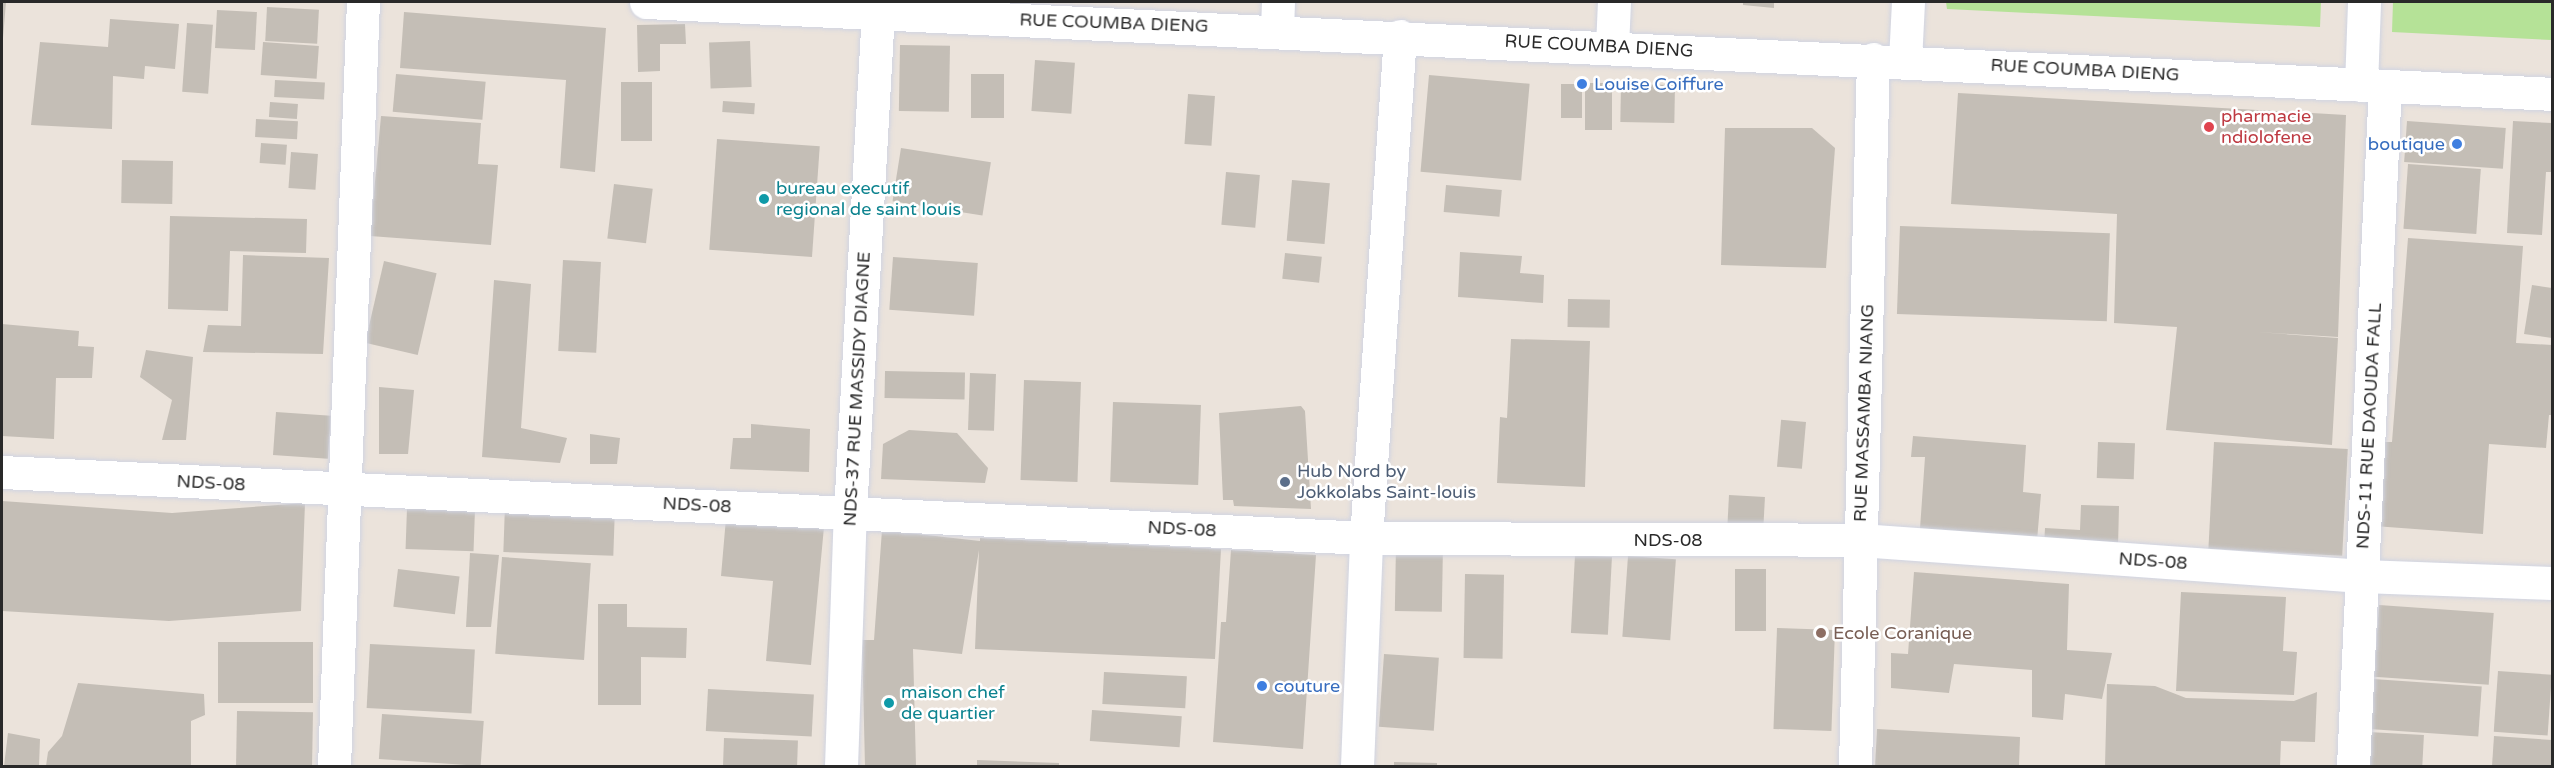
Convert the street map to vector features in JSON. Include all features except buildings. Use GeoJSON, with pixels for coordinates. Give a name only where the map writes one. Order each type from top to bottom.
{"type":"FeatureCollection","features":[{"type":"Feature","properties":{"kind":"street"},"geometry":{"type":"LineString","coordinates":[[334,766],[339,700],[343,489],[363,2]]}},
{"type":"Feature","properties":{"kind":"street","name":"RUE COUMBA DIENG"},"geometry":{"type":"LineString","coordinates":[[646,2],[878,13],[950,9],[1277,16],[1400,36],[2553,94]]}},
{"type":"Feature","properties":{"kind":"street"},"geometry":{"type":"LineString","coordinates":[[1612,47],[1614,2]]}},
{"type":"Feature","properties":{"kind":"street"},"geometry":{"type":"LineString","coordinates":[[1905,61],[1908,2]]}},
{"type":"Feature","properties":{"kind":"street","name":"NDS-11 RUE DAOUDA FALL"},"geometry":{"type":"LineString","coordinates":[[2353,766],[2362,576],[2373,86],[2364,2]]}},
{"type":"Feature","properties":{"kind":"street","name":"NDS-37 RUE MASSIDY DIAGNE"},"geometry":{"type":"LineString","coordinates":[[841,766],[850,512],[878,13]]}},
{"type":"Feature","properties":{"kind":"street"},"geometry":{"type":"LineString","coordinates":[[1357,766],[1366,538],[1400,36]]}},
{"type":"Feature","properties":{"kind":"street","name":"RUE MASSAMBA NIANG"},"geometry":{"type":"LineString","coordinates":[[1855,766],[1873,59]]}},
{"type":"Feature","properties":{"kind":"street","name":"NDS-08"},"geometry":{"type":"LineString","coordinates":[[2,472],[1366,538],[1860,540],[2362,576],[2553,583]]}},
{"type":"Feature","properties":{"kind":"green space"},"geometry":{"type":"Polygon","coordinates":[[[1946,2],[2321,2],[2320,27],[1947,9],[1946,2]]]}},
{"type":"Feature","properties":{"kind":"green space"},"geometry":{"type":"Polygon","coordinates":[[[2393,2],[2552,2],[2552,40],[2392,32],[2393,2]]]}},
{"type":"Feature","properties":{"kind":"place","name":"Louise Coiffure"},"geometry":{"type":"Point","coordinates":[1582,84]}},
{"type":"Feature","properties":{"kind":"place","name":"pharmacie ndiolofene"},"geometry":{"type":"Point","coordinates":[2209,127]}},
{"type":"Feature","properties":{"kind":"place","name":"boutique"},"geometry":{"type":"Point","coordinates":[2457,144]}},
{"type":"Feature","properties":{"kind":"place","name":"bureau executif regional de saint louis"},"geometry":{"type":"Point","coordinates":[764,199]}},
{"type":"Feature","properties":{"kind":"place","name":"Hub Nord by Jokkolabs Saint-louis"},"geometry":{"type":"Point","coordinates":[1285,482]}},
{"type":"Feature","properties":{"kind":"place","name":"Ecole Coranique"},"geometry":{"type":"Point","coordinates":[1821,633]}},
{"type":"Feature","properties":{"kind":"place","name":"couture"},"geometry":{"type":"Point","coordinates":[1262,686]}},
{"type":"Feature","properties":{"kind":"place","name":"maison chef de quartier"},"geometry":{"type":"Point","coordinates":[889,703]}}]}
